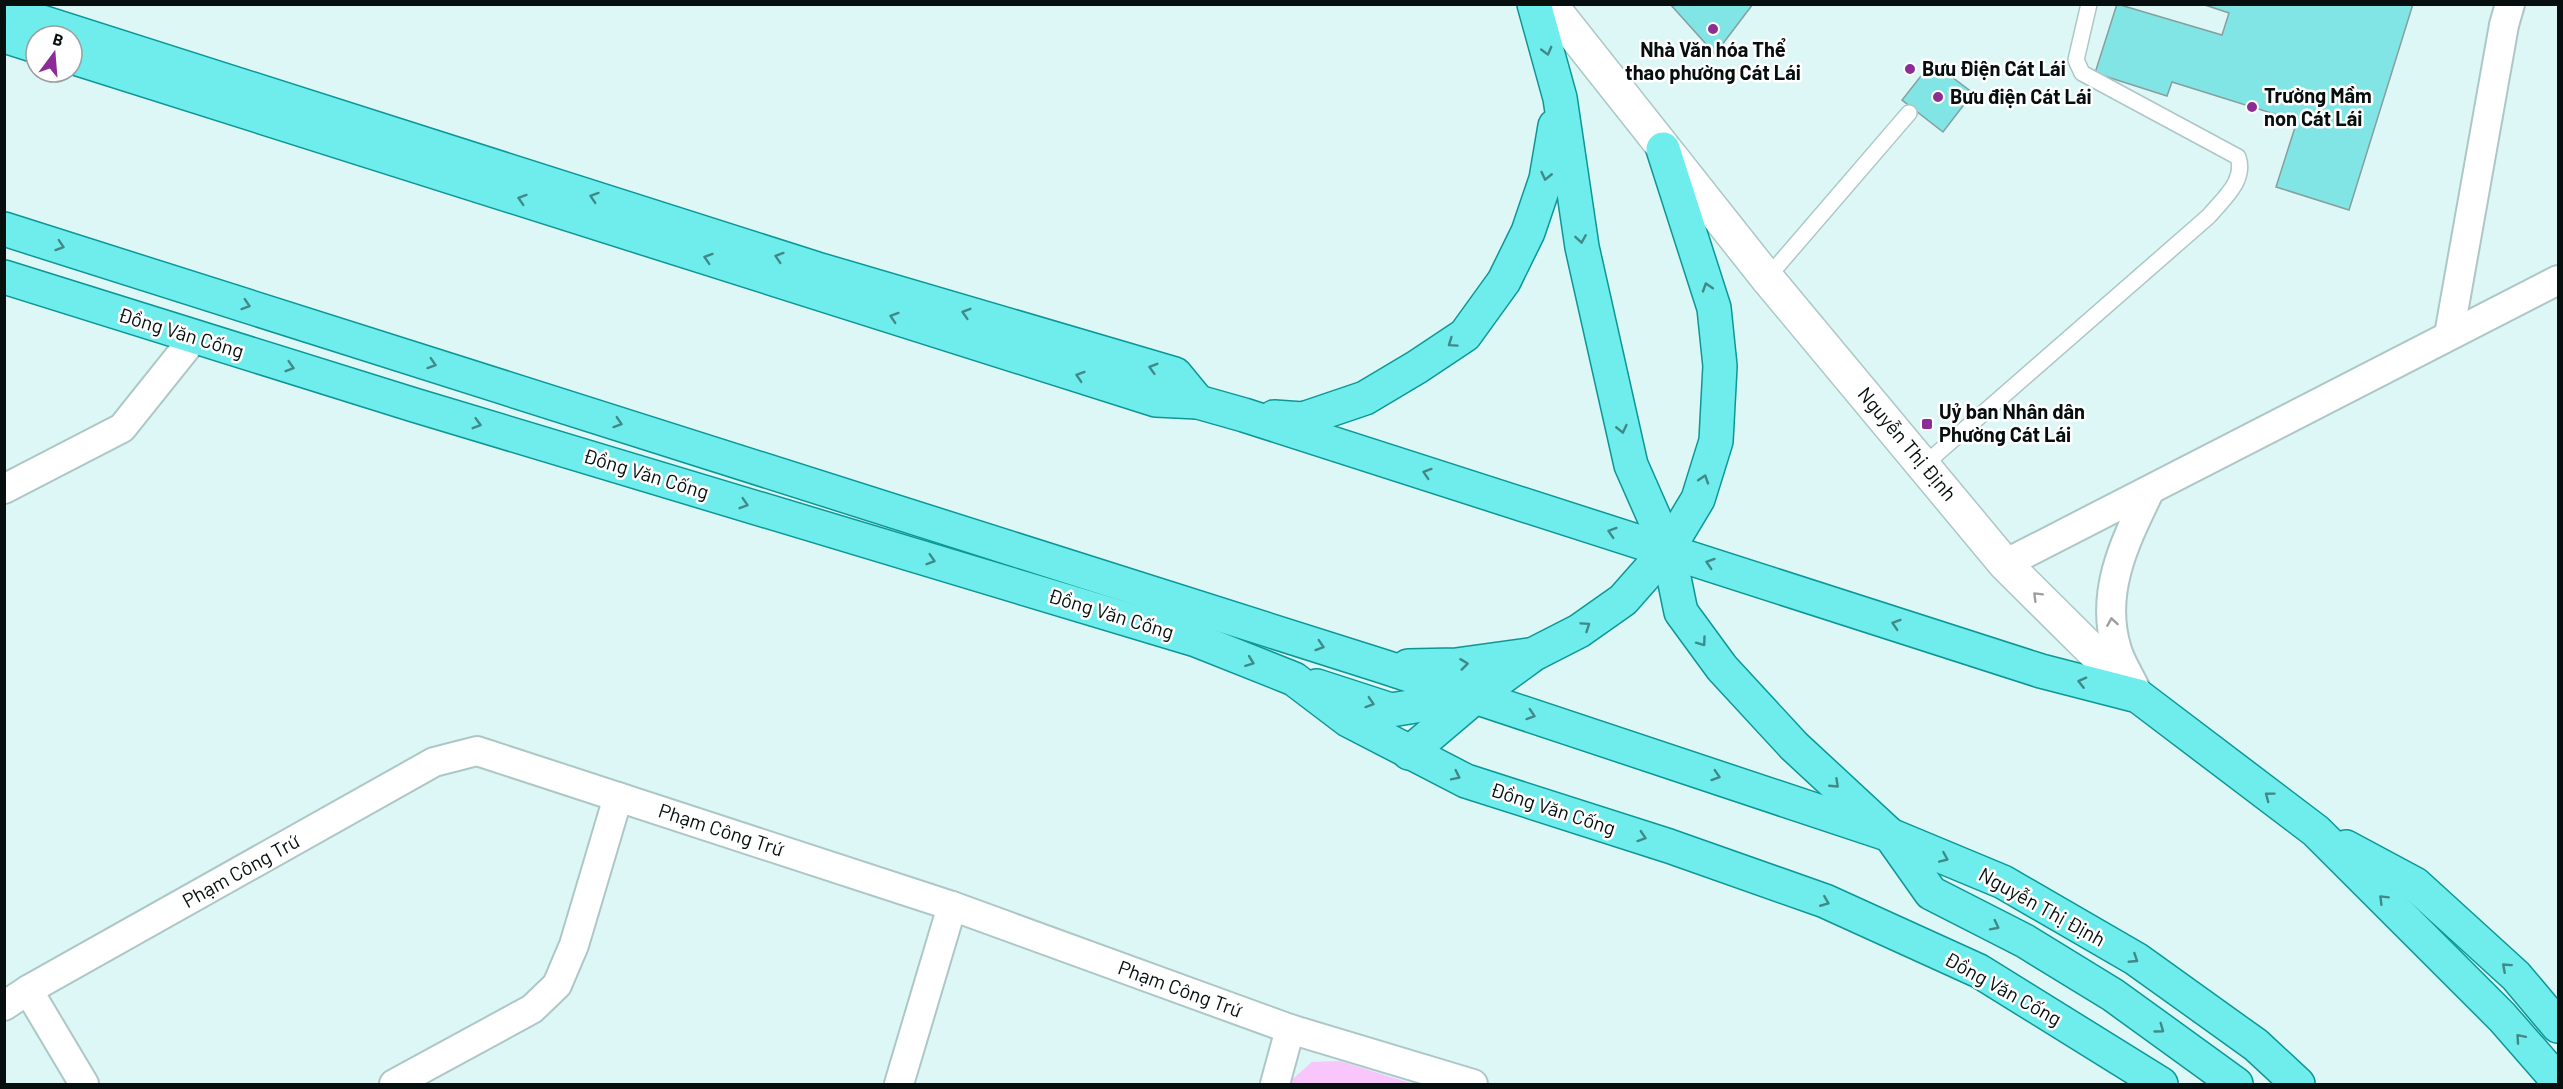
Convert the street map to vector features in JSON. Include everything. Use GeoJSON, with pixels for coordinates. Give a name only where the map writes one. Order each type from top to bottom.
{"type":"FeatureCollection","features":[{"type":"Feature","properties":{"kind":"main road"},"geometry":{"type":"LineString","coordinates":[[1534,4],[1560,98],[1582,247],[1631,465],[1668,549],[1681,612],[1722,668],[1794,746],[1890,835]]}},
{"type":"Feature","properties":{"kind":"main road","name":"Nguyễn Thị Định"},"geometry":{"type":"LineString","coordinates":[[1550,4],[1767,278],[1925,464],[2005,564],[2138,696],[2316,831],[2502,1017],[2559,1082]]}},
{"type":"Feature","properties":{"kind":"main road"},"geometry":{"type":"LineString","coordinates":[[4,10],[817,268],[1175,374],[1198,402]]}},
{"type":"Feature","properties":{"kind":"main road"},"geometry":{"type":"LineString","coordinates":[[4,36],[24,42]]}},
{"type":"Feature","properties":{"kind":"main road"},"geometry":{"type":"LineString","coordinates":[[84,61],[1156,400],[1198,402],[1244,415],[1668,549],[2041,671],[2138,696]]}},
{"type":"Feature","properties":{"kind":"main road"},"geometry":{"type":"LineString","coordinates":[[1244,415],[1303,419],[1365,398],[1417,368],[1465,335],[1504,280],[1528,232],[1546,179],[1560,98]]}},
{"type":"Feature","properties":{"kind":"main road"},"geometry":{"type":"LineString","coordinates":[[1409,753],[1475,697],[1534,654],[1580,631],[1623,600],[1668,549],[1698,499],[1716,441],[1720,366],[1714,308],[1663,149]]}},
{"type":"Feature","properties":{"kind":"main road","name":"Đồng Văn Cống"},"geometry":{"type":"LineString","coordinates":[[4,229],[1385,667],[1890,835]]}},
{"type":"Feature","properties":{"kind":"main road","name":"Đồng Văn Cống"},"geometry":{"type":"LineString","coordinates":[[4,277],[194,338],[1196,640],[1294,679],[1348,720],[1466,781],[1669,846],[1825,902],[1978,971],[2161,1084]]}},
{"type":"Feature","properties":{"kind":"main road"},"geometry":{"type":"LineString","coordinates":[[1196,640],[1204,609]]}},
{"type":"Feature","properties":{"kind":"main road"},"geometry":{"type":"LineString","coordinates":[[1385,667],[1456,665],[1534,654]]}},
{"type":"Feature","properties":{"kind":"main road"},"geometry":{"type":"LineString","coordinates":[[1294,679],[1391,710],[1475,697]]}},
{"type":"Feature","properties":{"kind":"main road","name":"Nguyễn Thị Định"},"geometry":{"type":"LineString","coordinates":[[2316,831],[2415,884],[2516,976],[2559,1026]]}},
{"type":"Feature","properties":{"kind":"main road","name":"Nguyễn Thị Định"},"geometry":{"type":"LineString","coordinates":[[1890,835],[1931,893],[2025,941],[2113,995],[2236,1084]]}},
{"type":"Feature","properties":{"kind":"main road","name":"Nguyễn Thị Định"},"geometry":{"type":"LineString","coordinates":[[1890,835],[2003,882],[2136,959],[2256,1045],[2298,1084]]}},
{"type":"Feature","properties":{"kind":"street"},"geometry":{"type":"LineString","coordinates":[[2449,335],[2504,24],[2510,4]]}},
{"type":"Feature","properties":{"kind":"street"},"geometry":{"type":"LineString","coordinates":[[2005,564],[2559,280]]}},
{"type":"Feature","properties":{"kind":"street"},"geometry":{"type":"LineString","coordinates":[[4,489],[122,428],[194,338]]}},
{"type":"Feature","properties":{"kind":"street"},"geometry":{"type":"LineString","coordinates":[[2138,696],[2117,650],[2110,614],[2120,553],[2149,492]]}},
{"type":"Feature","properties":{"kind":"street","name":"Phạm Công Trứ"},"geometry":{"type":"LineString","coordinates":[[4,1006],[28,990],[434,762],[477,751],[952,906],[1290,1029],[1473,1084]]}},
{"type":"Feature","properties":{"kind":"street"},"geometry":{"type":"LineString","coordinates":[[394,1084],[532,1009],[557,985],[574,945],[618,797]]}},
{"type":"Feature","properties":{"kind":"street"},"geometry":{"type":"LineString","coordinates":[[899,1084],[952,906]]}},
{"type":"Feature","properties":{"kind":"street"},"geometry":{"type":"LineString","coordinates":[[28,990],[84,1084]]}},
{"type":"Feature","properties":{"kind":"street"},"geometry":{"type":"LineString","coordinates":[[1275,1084],[1290,1029]]}},
{"type":"Feature","properties":{"kind":"lane"},"geometry":{"type":"LineString","coordinates":[[1925,464],[2209,216],[2237,182],[2241,168],[2238,157],[2082,73],[2076,60],[2089,4]]}},
{"type":"Feature","properties":{"kind":"lane"},"geometry":{"type":"LineString","coordinates":[[1767,278],[1909,113]]}},
{"type":"Feature","properties":{"kind":"shaded area"},"geometry":{"type":"Polygon","coordinates":[[[1340,1061],[1413,1084],[1287,1084],[1312,1062],[1340,1061]]]}},
{"type":"Feature","properties":{"kind":"building","name":"Nhà Văn hóa Thể thao phường Cát Lái"},"geometry":{"type":"Polygon","coordinates":[[[1670,4],[1753,4],[1715,54],[1670,4]]]}},
{"type":"Feature","properties":{"kind":"building"},"geometry":{"type":"Polygon","coordinates":[[[2117,4],[2222,35],[2229,13],[2202,4],[2413,4],[2349,210],[2276,187],[2297,121],[2172,82],[2167,96],[2095,73],[2117,4]]]}},
{"type":"Feature","properties":{"kind":"building","name":"Bưu điện Cát Lái"},"geometry":{"type":"Polygon","coordinates":[[[1932,62],[1973,93],[1943,132],[1902,100],[1932,62]]]}},
{"type":"Feature","properties":{"kind":"place","name":"Nhà Văn hóa Thể thao phường Cát Lái"},"geometry":{"type":"Point","coordinates":[1713,29]}},
{"type":"Feature","properties":{"kind":"place","name":"Bưu Điện Cát Lái"},"geometry":{"type":"Point","coordinates":[1910,69]}},
{"type":"Feature","properties":{"kind":"place","name":"Bưu điện Cát Lái"},"geometry":{"type":"Point","coordinates":[1938,97]}},
{"type":"Feature","properties":{"kind":"place","name":"Trường Mầm non Cát Lái"},"geometry":{"type":"Point","coordinates":[2252,107]}},
{"type":"Feature","properties":{"kind":"place","name":"Uỷ ban Nhân dân Phường Cát Lái"},"geometry":{"type":"Point","coordinates":[1927,424]}}]}
